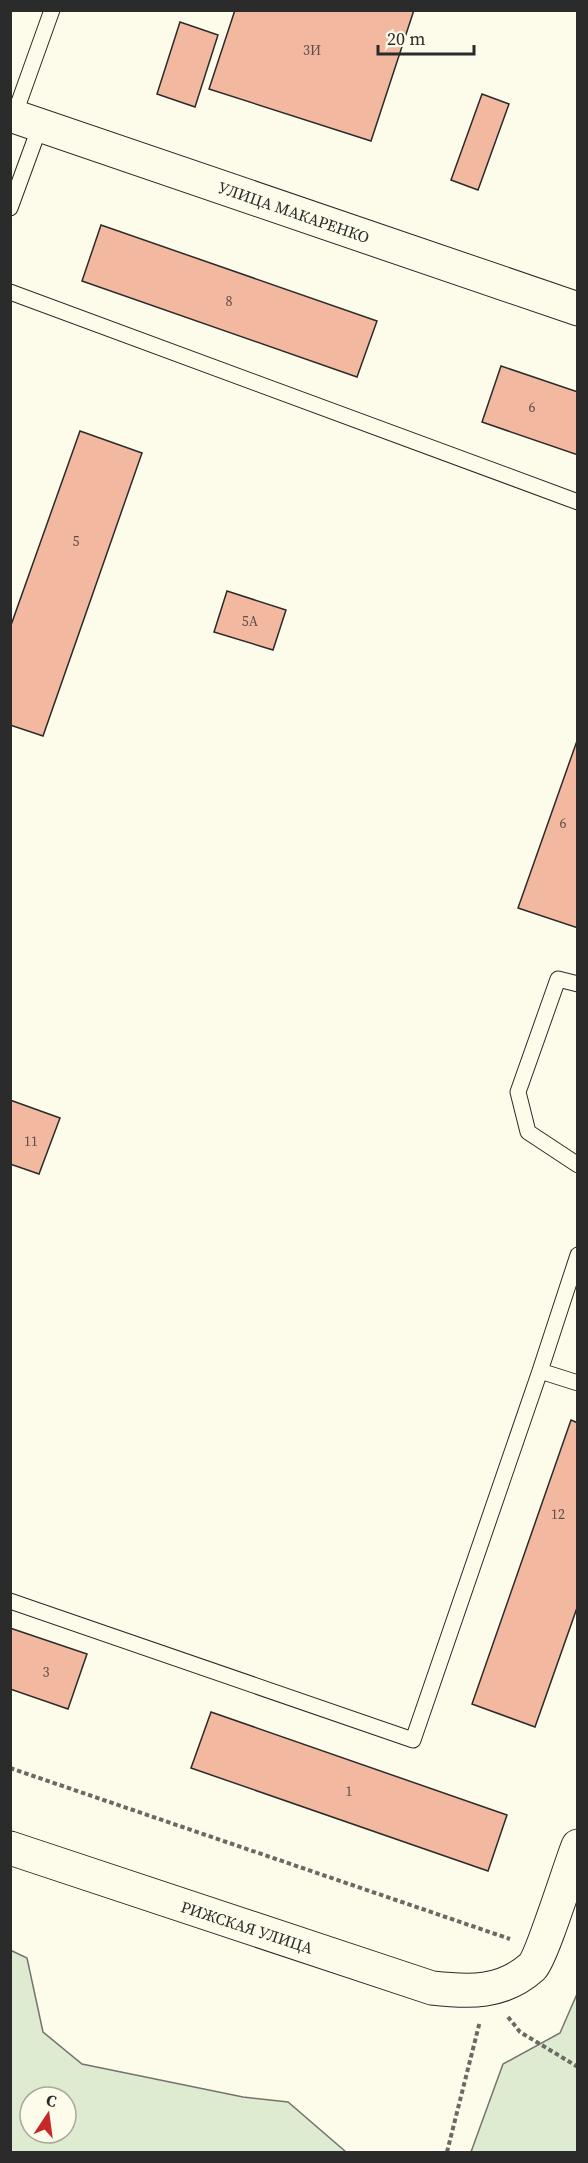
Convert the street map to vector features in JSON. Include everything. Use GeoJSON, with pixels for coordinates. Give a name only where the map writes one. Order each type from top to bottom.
{"type":"FeatureCollection","features":[{"type":"Feature","properties":{"kind":"street","name":"УЛИЦА МАКАРЕНКО"},"geometry":{"type":"LineString","coordinates":[[21,119],[578,309]]}},
{"type":"Feature","properties":{"kind":"street"},"geometry":{"type":"LineString","coordinates":[[486,1991],[511,1982],[534,1966],[578,1846]]}},
{"type":"Feature","properties":{"kind":"street","name":"РИЖСКАЯ УЛИЦА"},"geometry":{"type":"LineString","coordinates":[[10,1848],[432,1988],[486,1991]]}},
{"type":"Feature","properties":{"kind":"lane"},"geometry":{"type":"LineString","coordinates":[[10,208],[21,119],[52,10]]}},
{"type":"Feature","properties":{"kind":"lane"},"geometry":{"type":"LineString","coordinates":[[10,292],[578,502]]}},
{"type":"Feature","properties":{"kind":"lane"},"geometry":{"type":"LineString","coordinates":[[578,984],[558,979],[518,1092],[528,1132],[578,1165]]}},
{"type":"Feature","properties":{"kind":"lane"},"geometry":{"type":"LineString","coordinates":[[10,1601],[413,1740],[578,1255]]}},
{"type":"Feature","properties":{"kind":"lane"},"geometry":{"type":"LineString","coordinates":[[540,1371],[578,1383]]}},
{"type":"Feature","properties":{"kind":"path"},"geometry":{"type":"LineString","coordinates":[[10,1768],[541,1949]]}},
{"type":"Feature","properties":{"kind":"path"},"geometry":{"type":"LineString","coordinates":[[486,1991],[520,2032],[578,2067]]}},
{"type":"Feature","properties":{"kind":"path"},"geometry":{"type":"LineString","coordinates":[[447,2152],[474,2051],[486,1991]]}},
{"type":"Feature","properties":{"kind":"green space"},"geometry":{"type":"Polygon","coordinates":[[[10,1950],[27,1958],[43,2032],[82,2064],[243,2097],[288,2102],[346,2152],[11,2152],[10,1950]]]}},
{"type":"Feature","properties":{"kind":"green space"},"geometry":{"type":"Polygon","coordinates":[[[577,1994],[577,2152],[471,2152],[503,2064],[560,2033],[577,1994]]]}},
{"type":"Feature","properties":{"kind":"building"},"geometry":{"type":"Polygon","coordinates":[[[235,10],[414,10],[371,141],[209,89],[235,10]]]}},
{"type":"Feature","properties":{"kind":"building"},"geometry":{"type":"Polygon","coordinates":[[[180,22],[218,35],[195,107],[157,94],[180,22]]]}},
{"type":"Feature","properties":{"kind":"building"},"geometry":{"type":"Polygon","coordinates":[[[482,94],[509,104],[478,190],[451,180],[482,94]]]}},
{"type":"Feature","properties":{"kind":"building"},"geometry":{"type":"Polygon","coordinates":[[[101,225],[377,321],[357,377],[82,281],[101,225]]]}},
{"type":"Feature","properties":{"kind":"building"},"geometry":{"type":"Polygon","coordinates":[[[501,366],[578,392],[578,455],[482,422],[501,366]]]}},
{"type":"Feature","properties":{"kind":"building"},"geometry":{"type":"Polygon","coordinates":[[[80,431],[142,453],[43,736],[10,725],[10,628],[80,431]]]}},
{"type":"Feature","properties":{"kind":"building"},"geometry":{"type":"Polygon","coordinates":[[[227,591],[286,610],[273,650],[214,632],[227,591]]]}},
{"type":"Feature","properties":{"kind":"building"},"geometry":{"type":"Polygon","coordinates":[[[578,738],[578,928],[518,908],[578,738]]]}},
{"type":"Feature","properties":{"kind":"building"},"geometry":{"type":"Polygon","coordinates":[[[10,1100],[60,1118],[39,1174],[10,1164],[10,1100]]]}},
{"type":"Feature","properties":{"kind":"building"},"geometry":{"type":"Polygon","coordinates":[[[571,1420],[578,1423],[578,1605],[535,1727],[472,1704],[571,1420]]]}},
{"type":"Feature","properties":{"kind":"building"},"geometry":{"type":"Polygon","coordinates":[[[10,1628],[87,1654],[68,1709],[10,1689],[10,1628]]]}},
{"type":"Feature","properties":{"kind":"building"},"geometry":{"type":"Polygon","coordinates":[[[211,1712],[507,1815],[488,1871],[191,1768],[211,1712]]]}}]}
